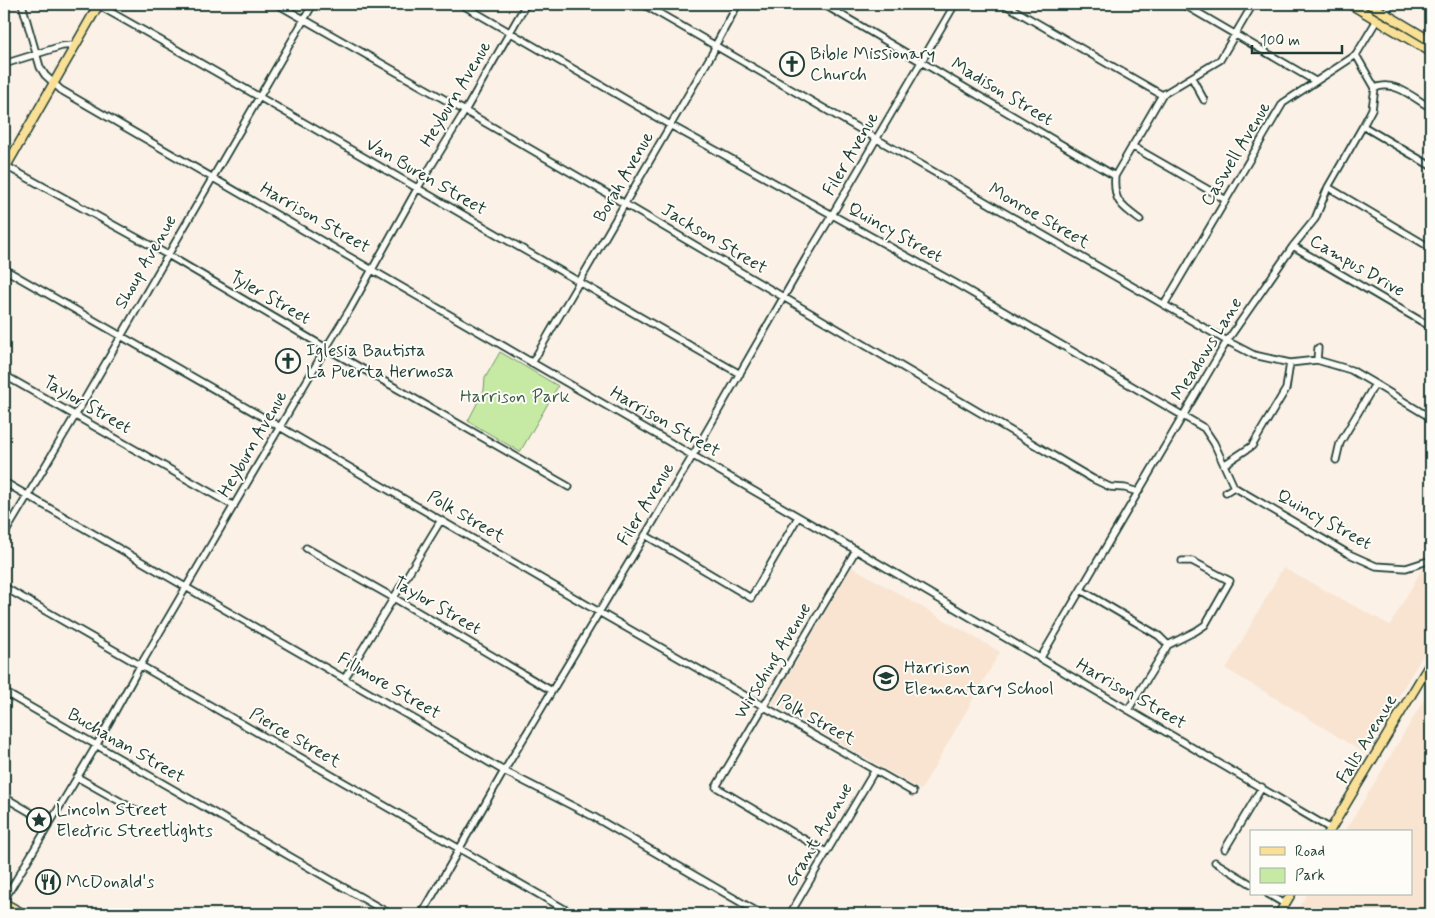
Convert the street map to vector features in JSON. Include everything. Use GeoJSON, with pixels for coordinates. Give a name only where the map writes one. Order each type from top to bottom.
{"type":"FeatureCollection","features":[{"type":"Feature","properties":{"kind":"main road"},"geometry":{"type":"LineString","coordinates":[[1350,4],[1431,52]]}},
{"type":"Feature","properties":{"kind":"main road"},"geometry":{"type":"LineString","coordinates":[[1369,4],[1431,41]]}},
{"type":"Feature","properties":{"kind":"main road"},"geometry":{"type":"LineString","coordinates":[[5,167],[99,5]]}},
{"type":"Feature","properties":{"kind":"main road","name":"Falls Avenue"},"geometry":{"type":"LineString","coordinates":[[1330,830],[1431,662]]}},
{"type":"Feature","properties":{"kind":"main road"},"geometry":{"type":"LineString","coordinates":[[1279,914],[1290,896]]}},
{"type":"Feature","properties":{"kind":"main road"},"geometry":{"type":"LineString","coordinates":[[4,901],[24,914]]}},
{"type":"Feature","properties":{"kind":"street","name":"Harrison Street"},"geometry":{"type":"LineString","coordinates":[[22,4],[40,66],[45,75],[61,90],[856,550],[1262,787],[1330,830]]}},
{"type":"Feature","properties":{"kind":"street","name":"Jackson Street"},"geometry":{"type":"LineString","coordinates":[[277,4],[465,110],[1093,479],[1110,487],[1125,488],[1138,492]]}},
{"type":"Feature","properties":{"kind":"street","name":"Shoup Avenue"},"geometry":{"type":"LineString","coordinates":[[4,535],[122,336],[313,4]]}},
{"type":"Feature","properties":{"kind":"street","name":"Quincy Street"},"geometry":{"type":"LineString","coordinates":[[462,4],[670,125],[955,283],[1204,428],[1225,464],[1234,487],[1346,553],[1376,566],[1406,568],[1431,560]]}},
{"type":"Feature","properties":{"kind":"street","name":"Heyburn Avenue"},"geometry":{"type":"LineString","coordinates":[[4,901],[96,746],[140,666],[526,4]]}},
{"type":"Feature","properties":{"kind":"street","name":"Monroe Street"},"geometry":{"type":"LineString","coordinates":[[643,4],[876,140],[1254,356],[1290,363],[1317,360],[1351,370],[1431,418]]}},
{"type":"Feature","properties":{"kind":"street","name":"Borah Avenue"},"geometry":{"type":"LineString","coordinates":[[532,364],[713,52],[738,4]]}},
{"type":"Feature","properties":{"kind":"street","name":"Madison Street"},"geometry":{"type":"LineString","coordinates":[[823,4],[1115,176]]}},
{"type":"Feature","properties":{"kind":"street","name":"Filer Avenue"},"geometry":{"type":"LineString","coordinates":[[422,914],[504,771],[645,536],[955,4]]}},
{"type":"Feature","properties":{"kind":"street"},"geometry":{"type":"LineString","coordinates":[[1004,4],[1162,95]]}},
{"type":"Feature","properties":{"kind":"street"},"geometry":{"type":"LineString","coordinates":[[1183,4],[1315,81]]}},
{"type":"Feature","properties":{"kind":"street"},"geometry":{"type":"LineString","coordinates":[[1140,220],[1122,207],[1114,191],[1115,176],[1162,95],[1220,60],[1253,4]]}},
{"type":"Feature","properties":{"kind":"street"},"geometry":{"type":"LineString","coordinates":[[1385,13],[1391,4]]}},
{"type":"Feature","properties":{"kind":"street","name":"Van Buren Street"},"geometry":{"type":"LineString","coordinates":[[99,5],[740,374]]}},
{"type":"Feature","properties":{"kind":"street","name":"Caswell Avenue"},"geometry":{"type":"LineString","coordinates":[[1164,305],[1284,103],[1356,56],[1377,20]]}},
{"type":"Feature","properties":{"kind":"street"},"geometry":{"type":"LineString","coordinates":[[4,64],[62,46],[75,45]]}},
{"type":"Feature","properties":{"kind":"street"},"geometry":{"type":"LineString","coordinates":[[1356,56],[1375,88],[1378,86],[1394,86],[1431,108]]}},
{"type":"Feature","properties":{"kind":"street"},"geometry":{"type":"LineString","coordinates":[[1192,78],[1204,100]]}},
{"type":"Feature","properties":{"kind":"street","name":"Meadows Lane"},"geometry":{"type":"LineString","coordinates":[[1040,659],[1227,341],[1293,246],[1315,219],[1328,187],[1372,109],[1375,88]]}},
{"type":"Feature","properties":{"kind":"street"},"geometry":{"type":"LineString","coordinates":[[1363,126],[1431,166]]}},
{"type":"Feature","properties":{"kind":"street"},"geometry":{"type":"LineString","coordinates":[[1132,146],[1226,200]]}},
{"type":"Feature","properties":{"kind":"street","name":"Tyler Street"},"geometry":{"type":"LineString","coordinates":[[5,167],[168,256],[569,487]]}},
{"type":"Feature","properties":{"kind":"street"},"geometry":{"type":"LineString","coordinates":[[1328,187],[1431,248]]}},
{"type":"Feature","properties":{"kind":"street","name":"Campus Drive"},"geometry":{"type":"LineString","coordinates":[[1293,246],[1431,327]]}},
{"type":"Feature","properties":{"kind":"street","name":"Polk Street"},"geometry":{"type":"LineString","coordinates":[[4,269],[912,792]]}},
{"type":"Feature","properties":{"kind":"street"},"geometry":{"type":"LineString","coordinates":[[1317,360],[1318,348]]}},
{"type":"Feature","properties":{"kind":"street"},"geometry":{"type":"LineString","coordinates":[[1225,464],[1252,446],[1286,390],[1290,363]]}},
{"type":"Feature","properties":{"kind":"street","name":"Taylor Street"},"geometry":{"type":"LineString","coordinates":[[4,375],[234,506]]}},
{"type":"Feature","properties":{"kind":"street"},"geometry":{"type":"LineString","coordinates":[[1336,460],[1340,443],[1375,384]]}},
{"type":"Feature","properties":{"kind":"street","name":"Fillmore Street"},"geometry":{"type":"LineString","coordinates":[[4,482],[504,771],[594,817],[761,914]]}},
{"type":"Feature","properties":{"kind":"street"},"geometry":{"type":"LineString","coordinates":[[1226,492],[1234,487]]}},
{"type":"Feature","properties":{"kind":"street"},"geometry":{"type":"LineString","coordinates":[[645,536],[751,598],[798,517]]}},
{"type":"Feature","properties":{"kind":"street"},"geometry":{"type":"LineString","coordinates":[[345,678],[441,520]]}},
{"type":"Feature","properties":{"kind":"street","name":"Taylor Street"},"geometry":{"type":"LineString","coordinates":[[306,548],[552,691]]}},
{"type":"Feature","properties":{"kind":"street","name":"Wirsching Avenue"},"geometry":{"type":"LineString","coordinates":[[826,852],[716,787],[856,550]]}},
{"type":"Feature","properties":{"kind":"street"},"geometry":{"type":"LineString","coordinates":[[1128,710],[1168,645],[1205,625],[1230,581],[1192,561],[1182,561]]}},
{"type":"Feature","properties":{"kind":"street","name":"Pierce Street"},"geometry":{"type":"LineString","coordinates":[[4,587],[573,914]]}},
{"type":"Feature","properties":{"kind":"street"},"geometry":{"type":"LineString","coordinates":[[1081,590],[1159,636],[1168,645]]}},
{"type":"Feature","properties":{"kind":"street","name":"Buchanan Street"},"geometry":{"type":"LineString","coordinates":[[4,692],[390,914]]}},
{"type":"Feature","properties":{"kind":"street","name":"Grant Avenue"},"geometry":{"type":"LineString","coordinates":[[790,914],[874,770]]}},
{"type":"Feature","properties":{"kind":"street"},"geometry":{"type":"LineString","coordinates":[[77,778],[137,811]]}},
{"type":"Feature","properties":{"kind":"street"},"geometry":{"type":"LineString","coordinates":[[1225,849],[1262,787]]}},
{"type":"Feature","properties":{"kind":"street"},"geometry":{"type":"LineString","coordinates":[[4,797],[49,823]]}},
{"type":"Feature","properties":{"kind":"street"},"geometry":{"type":"LineString","coordinates":[[1215,862],[1250,883]]}},
{"type":"Feature","properties":{"kind":"street"},"geometry":{"type":"LineString","coordinates":[[1271,896],[1285,904]]}},
{"type":"Feature","properties":{"kind":"shaded area"},"geometry":{"type":"Polygon","coordinates":[[[1431,560],[1431,642],[1364,753],[1226,669],[1283,568],[1390,625],[1421,571],[1431,560]]]}},
{"type":"Feature","properties":{"kind":"shaded area","name":"Harrison Elementary School"},"geometry":{"type":"Polygon","coordinates":[[[852,567],[1000,652],[921,790],[772,703],[852,567]]]}},
{"type":"Feature","properties":{"kind":"shaded area"},"geometry":{"type":"Polygon","coordinates":[[[1431,688],[1431,914],[1295,914],[1306,896],[1412,896],[1412,830],[1346,830],[1431,688]]]}},
{"type":"Feature","properties":{"kind":"green space","name":"Harrison Park"},"geometry":{"type":"Polygon","coordinates":[[[500,352],[558,386],[520,452],[468,421],[484,390],[485,378],[500,352]]]}},
{"type":"Feature","properties":{"kind":"place","name":"Bible Missionary Church"},"geometry":{"type":"Point","coordinates":[792,64]}},
{"type":"Feature","properties":{"kind":"place","name":"Iglesia Bautista La Puerta Hermosa"},"geometry":{"type":"Point","coordinates":[288,361]}},
{"type":"Feature","properties":{"kind":"place","name":"Harrison Elementary School"},"geometry":{"type":"Point","coordinates":[886,678]}},
{"type":"Feature","properties":{"kind":"place","name":"Lincoln Street Electric Streetlights"},"geometry":{"type":"Point","coordinates":[39,820]}},
{"type":"Feature","properties":{"kind":"place","name":"McDonald's"},"geometry":{"type":"Point","coordinates":[48,882]}}]}
